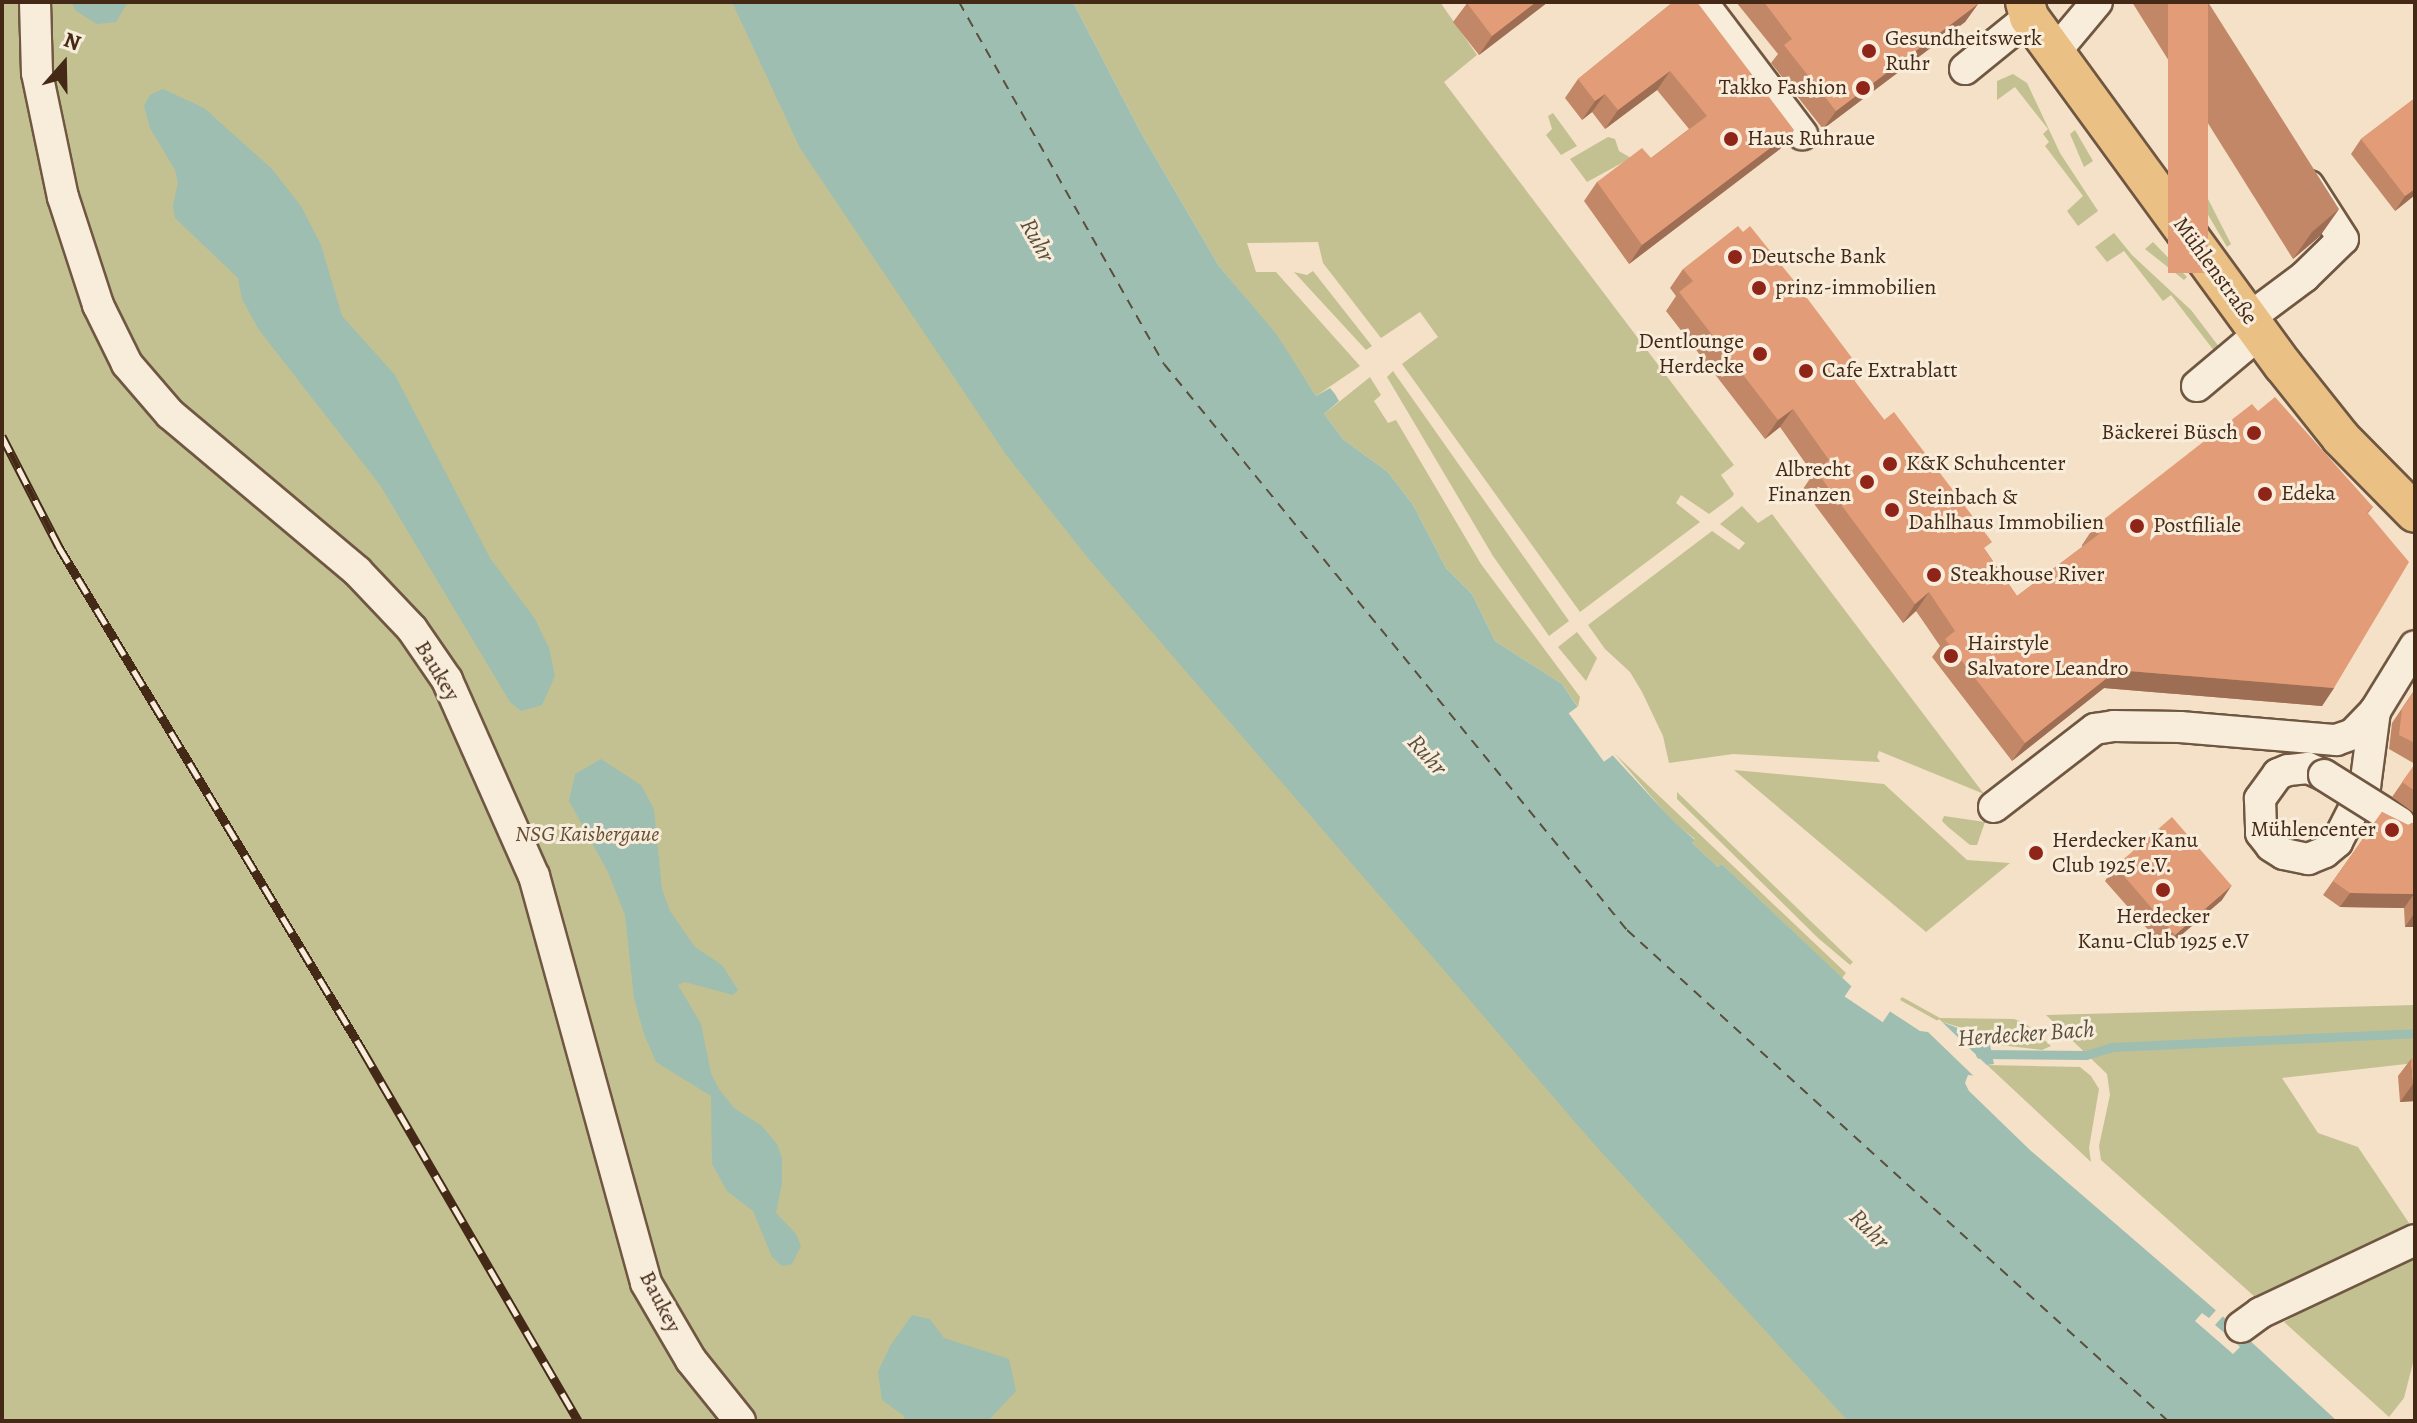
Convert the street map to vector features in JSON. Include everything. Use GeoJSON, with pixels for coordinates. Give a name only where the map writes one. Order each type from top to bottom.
{"type":"FeatureCollection","features":[{"type":"Feature","properties":{"kind":"main road","name":"Mühlenstraße"},"geometry":{"type":"LineString","coordinates":[[2031,21],[2341,438],[2415,513]]}},
{"type":"Feature","properties":{"kind":"street","name":"Baukey"},"geometry":{"type":"LineString","coordinates":[[35,2],[37,73],[63,197],[98,305],[127,364],[170,414],[357,571],[412,629],[447,680],[534,876],[646,1283],[691,1360],[740,1421]]}},
{"type":"Feature","properties":{"kind":"street"},"geometry":{"type":"LineString","coordinates":[[1702,2],[1802,134]]}},
{"type":"Feature","properties":{"kind":"street"},"geometry":{"type":"LineString","coordinates":[[1965,69],[2031,21],[2097,2]]}},
{"type":"Feature","properties":{"kind":"street"},"geometry":{"type":"LineString","coordinates":[[2005,63],[2031,21]]}},
{"type":"Feature","properties":{"kind":"street"},"geometry":{"type":"LineString","coordinates":[[2210,386],[2261,334],[2304,277],[2343,239],[2293,161]]}},
{"type":"Feature","properties":{"kind":"street"},"geometry":{"type":"LineString","coordinates":[[1994,807],[2068,734],[2114,726],[2180,727],[2336,740],[2353,734],[2375,711],[2415,646]]}},
{"type":"Feature","properties":{"kind":"street"},"geometry":{"type":"LineString","coordinates":[[2375,711],[2365,787],[2347,823],[2337,842],[2325,852],[2297,859],[2271,846],[2261,833],[2260,799],[2278,774],[2308,768],[2399,822]]}},
{"type":"Feature","properties":{"kind":"street"},"geometry":{"type":"LineString","coordinates":[[2241,1327],[2260,1313],[2415,1240]]}},
{"type":"Feature","properties":{"kind":"green space","name":"NSG Kaisbergaue"},"geometry":{"type":"Polygon","coordinates":[[[2,2],[772,2],[1888,1421],[2,1421],[2,2]]]}},
{"type":"Feature","properties":{"kind":"green space"},"geometry":{"type":"Polygon","coordinates":[[[1073,2],[1440,2],[1477,55],[1444,82],[1734,465],[1721,475],[1734,494],[1732,497],[1709,514],[1681,495],[1676,503],[1700,522],[1580,612],[1402,364],[1438,337],[1420,312],[1381,338],[1323,263],[1318,242],[1247,243],[1256,272],[1276,272],[1360,366],[1316,396],[1276,335],[1219,266],[1140,131],[1073,2]]]}},
{"type":"Feature","properties":{"kind":"green space"},"geometry":{"type":"Polygon","coordinates":[[[2013,74],[2027,83],[2060,153],[2098,211],[2078,226],[2067,211],[2083,196],[2045,146],[2049,142],[2043,134],[2048,129],[2015,87],[1997,100],[1997,81],[2013,74]]]}},
{"type":"Feature","properties":{"kind":"green space"},"geometry":{"type":"Polygon","coordinates":[[[1553,113],[1577,146],[1561,155],[1546,135],[1552,129],[1548,116],[1553,113]]]}},
{"type":"Feature","properties":{"kind":"green space"},"geometry":{"type":"Polygon","coordinates":[[[2075,130],[2093,161],[2084,167],[2070,134],[2075,130]]]}},
{"type":"Feature","properties":{"kind":"green space"},"geometry":{"type":"Polygon","coordinates":[[[1608,137],[1615,139],[1619,151],[1631,158],[1587,182],[1570,159],[1608,137]]]}},
{"type":"Feature","properties":{"kind":"green space"},"geometry":{"type":"Polygon","coordinates":[[[2183,150],[2231,244],[2227,247],[2174,157],[2183,150]]]}},
{"type":"Feature","properties":{"kind":"green space"},"geometry":{"type":"Polygon","coordinates":[[[2114,233],[2132,255],[2191,310],[2220,348],[2215,352],[2171,295],[2163,301],[2124,251],[2107,262],[2095,247],[2114,233]]]}},
{"type":"Feature","properties":{"kind":"green space"},"geometry":{"type":"Polygon","coordinates":[[[2153,242],[2187,277],[2184,280],[2145,249],[2153,242]]]}},
{"type":"Feature","properties":{"kind":"green space"},"geometry":{"type":"Polygon","coordinates":[[[1313,271],[1372,346],[1366,350],[1294,272],[1307,275],[1313,271]]]}},
{"type":"Feature","properties":{"kind":"green space"},"geometry":{"type":"Polygon","coordinates":[[[1393,371],[1569,621],[1549,636],[1493,556],[1387,377],[1393,371]]]}},
{"type":"Feature","properties":{"kind":"green space"},"geometry":{"type":"Polygon","coordinates":[[[1370,377],[1381,395],[1374,401],[1388,423],[1396,420],[1481,564],[1580,697],[1578,707],[1562,684],[1495,641],[1472,594],[1446,568],[1413,505],[1388,472],[1344,440],[1324,414],[1370,377]]]}},
{"type":"Feature","properties":{"kind":"green space"},"geometry":{"type":"Polygon","coordinates":[[[1742,506],[1758,523],[1772,514],[1984,794],[1879,751],[1877,757],[1880,762],[1733,754],[1669,763],[1663,736],[1642,692],[1630,672],[1605,649],[1588,625],[1712,531],[1739,550],[1745,543],[1720,524],[1742,506]]]}},
{"type":"Feature","properties":{"kind":"green space"},"geometry":{"type":"Polygon","coordinates":[[[1577,632],[1597,658],[1586,681],[1558,647],[1577,632]]]}},
{"type":"Feature","properties":{"kind":"green space"},"geometry":{"type":"Polygon","coordinates":[[[1615,754],[1846,973],[1842,978],[1722,864],[1718,867],[1692,843],[1695,839],[1674,823],[1615,754]]]}},
{"type":"Feature","properties":{"kind":"green space"},"geometry":{"type":"Polygon","coordinates":[[[1734,770],[1884,784],[1967,860],[2010,863],[1926,932],[1734,770]]]}},
{"type":"Feature","properties":{"kind":"green space"},"geometry":{"type":"Polygon","coordinates":[[[1677,792],[1853,962],[1850,965],[1818,938],[1677,799],[1677,792]]]}},
{"type":"Feature","properties":{"kind":"green space"},"geometry":{"type":"Polygon","coordinates":[[[1944,816],[1985,822],[1977,845],[1970,845],[1948,827],[1942,821],[1944,816]]]}},
{"type":"Feature","properties":{"kind":"green space"},"geometry":{"type":"Polygon","coordinates":[[[1902,997],[1940,1018],[2014,1019],[2025,1023],[2051,1046],[2042,1050],[2000,1045],[1975,1032],[1936,1020],[1900,1000],[1902,997]]]}},
{"type":"Feature","properties":{"kind":"green space"},"geometry":{"type":"Polygon","coordinates":[[[2415,1005],[2415,1063],[2282,1078],[2318,1133],[2358,1147],[2415,1232],[2273,1299],[2255,1297],[2101,1160],[2099,1146],[2110,1095],[2107,1074],[2046,1015],[2415,1005]]]}},
{"type":"Feature","properties":{"kind":"green space"},"geometry":{"type":"Polygon","coordinates":[[[1987,1065],[2080,1067],[2091,1076],[2099,1089],[2089,1148],[2091,1162],[1987,1065]]]}},
{"type":"Feature","properties":{"kind":"green space"},"geometry":{"type":"Polygon","coordinates":[[[2415,1247],[2415,1355],[2404,1398],[2389,1417],[2284,1322],[2415,1247]]]}},
{"type":"Feature","properties":{"kind":"water"},"geometry":{"type":"Polygon","coordinates":[[[71,2],[128,2],[116,22],[97,24],[76,11],[71,2]]]}},
{"type":"Feature","properties":{"kind":"water","name":"Ruhr"},"geometry":{"type":"Polygon","coordinates":[[[732,2],[1073,2],[1140,131],[1219,266],[1277,335],[1316,396],[1330,388],[1335,394],[1339,401],[1324,414],[1344,440],[1388,472],[1413,505],[1446,568],[1472,594],[1495,641],[1562,684],[1604,746],[1674,822],[1695,840],[1692,843],[1718,867],[1722,864],[1851,986],[1920,1031],[1928,1032],[1942,1022],[1989,1040],[1994,1064],[1987,1065],[1977,1076],[1968,1075],[1965,1083],[1969,1091],[2031,1151],[2234,1326],[2337,1421],[1848,1421],[1594,1144],[1088,558],[1007,456],[800,148],[732,2]]]}},
{"type":"Feature","properties":{"kind":"water"},"geometry":{"type":"Polygon","coordinates":[[[163,89],[204,108],[272,169],[301,206],[321,245],[342,316],[395,375],[490,558],[535,619],[549,648],[555,676],[542,705],[521,711],[510,702],[380,485],[259,330],[242,299],[238,278],[175,218],[173,205],[178,183],[175,170],[150,128],[144,106],[150,95],[163,89]]]}},
{"type":"Feature","properties":{"kind":"water"},"geometry":{"type":"Polygon","coordinates":[[[601,759],[641,785],[654,809],[662,889],[670,911],[695,947],[722,965],[738,990],[733,995],[685,982],[678,985],[701,1024],[711,1073],[719,1089],[734,1108],[762,1126],[777,1144],[782,1158],[782,1183],[776,1213],[796,1234],[801,1246],[792,1264],[782,1266],[772,1257],[753,1211],[727,1191],[712,1164],[711,1096],[656,1062],[644,1034],[634,998],[625,915],[608,872],[569,801],[575,774],[601,759]]]}},
{"type":"Feature","properties":{"kind":"water"},"geometry":{"type":"Polygon","coordinates":[[[912,1315],[930,1319],[944,1338],[1009,1359],[1016,1391],[988,1421],[904,1421],[904,1416],[882,1400],[878,1372],[890,1346],[912,1315]]]}},
{"type":"Feature","properties":{"kind":"pier"},"geometry":{"type":"Polygon","coordinates":[[[1580,705],[1615,754],[1604,762],[1569,713],[1580,705]]]}},
{"type":"Feature","properties":{"kind":"pier"},"geometry":{"type":"Polygon","coordinates":[[[1853,984],[1891,1010],[1883,1022],[1845,996],[1853,984]]]}},
{"type":"Feature","properties":{"kind":"pier"},"geometry":{"type":"Polygon","coordinates":[[[1939,1019],[1990,1068],[1978,1081],[1927,1031],[1939,1019]]]}},
{"type":"Feature","properties":{"kind":"pier"},"geometry":{"type":"Polygon","coordinates":[[[2218,1308],[2225,1314],[2215,1325],[2227,1335],[2238,1324],[2244,1330],[2234,1341],[2240,1347],[2233,1354],[2195,1321],[2202,1313],[2209,1318],[2218,1308]]]}},
{"type":"Feature","properties":{"kind":"building"},"geometry":{"type":"Polygon","coordinates":[[[1468,2],[1536,2],[1492,36],[1468,2]]]}},
{"type":"Feature","properties":{"kind":"building","name":"Haus Ruhraue"},"geometry":{"type":"Polygon","coordinates":[[[1673,2],[1697,2],[1794,130],[1642,245],[1597,182],[1642,148],[1651,158],[1707,116],[1670,71],[1618,110],[1605,94],[1595,101],[1578,79],[1673,2]]]}},
{"type":"Feature","properties":{"kind":"building"},"geometry":{"type":"Polygon","coordinates":[[[1764,2],[1978,4],[1836,111],[1784,45],[1792,39],[1764,2]]]}},
{"type":"Feature","properties":{"kind":"building"},"geometry":{"type":"Polygon","coordinates":[[[2168,2],[2208,2],[2208,273],[2168,273],[2168,2]]]}},
{"type":"Feature","properties":{"kind":"building"},"geometry":{"type":"Polygon","coordinates":[[[2415,98],[2415,189],[2405,196],[2361,139],[2415,98]]]}},
{"type":"Feature","properties":{"kind":"building"},"geometry":{"type":"Polygon","coordinates":[[[1738,226],[1743,232],[1750,226],[1795,282],[1858,366],[1851,372],[1854,380],[1884,420],[1894,412],[1992,542],[1984,548],[2017,596],[2099,534],[2094,527],[2252,404],[2258,411],[2275,397],[2373,507],[2367,512],[2409,562],[2334,688],[2117,670],[2025,743],[1945,639],[1955,631],[1929,592],[1915,604],[1816,471],[1829,460],[1793,409],[1778,420],[1679,292],[1693,281],[1683,269],[1738,226]]]}},
{"type":"Feature","properties":{"kind":"building"},"geometry":{"type":"Polygon","coordinates":[[[2415,690],[2415,743],[2399,735],[2402,709],[2415,690]]]}},
{"type":"Feature","properties":{"kind":"building"},"geometry":{"type":"Polygon","coordinates":[[[2415,764],[2415,791],[2402,782],[2415,764]]]}},
{"type":"Feature","properties":{"kind":"building","name":"Mühlencenter"},"geometry":{"type":"Polygon","coordinates":[[[2382,812],[2408,825],[2415,822],[2415,913],[2414,894],[2350,893],[2333,881],[2382,812]]]}},
{"type":"Feature","properties":{"kind":"building","name":"Herdecker Kanu-Club 1925 e.V"},"geometry":{"type":"Polygon","coordinates":[[[2172,817],[2232,886],[2175,935],[2115,866],[2172,817]]]}},
{"type":"Feature","properties":{"kind":"building"},"geometry":{"type":"Polygon","coordinates":[[[2415,1058],[2415,1084],[2413,1084],[2411,1059],[2415,1058]]]}},
{"type":"Feature","properties":{"kind":"waterway","name":"Herdecker Bach"},"geometry":{"type":"LineString","coordinates":[[1980,1054],[2086,1055],[2112,1047],[2415,1033]]}},
{"type":"Feature","properties":{"kind":"ferry route"},"geometry":{"type":"LineString","coordinates":[[959,2],[1164,364],[1627,930],[2168,1421]]}},
{"type":"Feature","properties":{"kind":"railway"},"geometry":{"type":"LineString","coordinates":[[2,436],[59,547],[363,1051],[578,1421]]}},
{"type":"Feature","properties":{"kind":"place","name":"Gesundheitswerk Ruhr"},"geometry":{"type":"Point","coordinates":[1869,51]}},
{"type":"Feature","properties":{"kind":"place","name":"Takko Fashion"},"geometry":{"type":"Point","coordinates":[1863,88]}},
{"type":"Feature","properties":{"kind":"place","name":"Haus Ruhraue"},"geometry":{"type":"Point","coordinates":[1731,139]}},
{"type":"Feature","properties":{"kind":"place","name":"Deutsche Bank"},"geometry":{"type":"Point","coordinates":[1735,257]}},
{"type":"Feature","properties":{"kind":"place","name":"prinz-immobilien"},"geometry":{"type":"Point","coordinates":[1759,288]}},
{"type":"Feature","properties":{"kind":"place","name":"Dentlounge Herdecke"},"geometry":{"type":"Point","coordinates":[1760,354]}},
{"type":"Feature","properties":{"kind":"place","name":"Cafe Extrablatt"},"geometry":{"type":"Point","coordinates":[1806,371]}},
{"type":"Feature","properties":{"kind":"place","name":"Bäckerei Büsch"},"geometry":{"type":"Point","coordinates":[2254,433]}},
{"type":"Feature","properties":{"kind":"place","name":"K&K Schuhcenter"},"geometry":{"type":"Point","coordinates":[1890,464]}},
{"type":"Feature","properties":{"kind":"place","name":"Albrecht Finanzen"},"geometry":{"type":"Point","coordinates":[1867,482]}},
{"type":"Feature","properties":{"kind":"place","name":"Edeka"},"geometry":{"type":"Point","coordinates":[2265,494]}},
{"type":"Feature","properties":{"kind":"place","name":"Steinbach & Dahlhaus Immobilien"},"geometry":{"type":"Point","coordinates":[1892,510]}},
{"type":"Feature","properties":{"kind":"place","name":"Postfiliale"},"geometry":{"type":"Point","coordinates":[2137,526]}},
{"type":"Feature","properties":{"kind":"place","name":"Steakhouse River"},"geometry":{"type":"Point","coordinates":[1934,575]}},
{"type":"Feature","properties":{"kind":"place","name":"Hairstyle Salvatore Leandro"},"geometry":{"type":"Point","coordinates":[1951,656]}},
{"type":"Feature","properties":{"kind":"place","name":"Mühlencenter"},"geometry":{"type":"Point","coordinates":[2392,830]}},
{"type":"Feature","properties":{"kind":"place","name":"Herdecker Kanu Club 1925 e.V."},"geometry":{"type":"Point","coordinates":[2036,853]}},
{"type":"Feature","properties":{"kind":"place","name":"Herdecker Kanu-Club 1925 e.V"},"geometry":{"type":"Point","coordinates":[2163,890]}}]}
